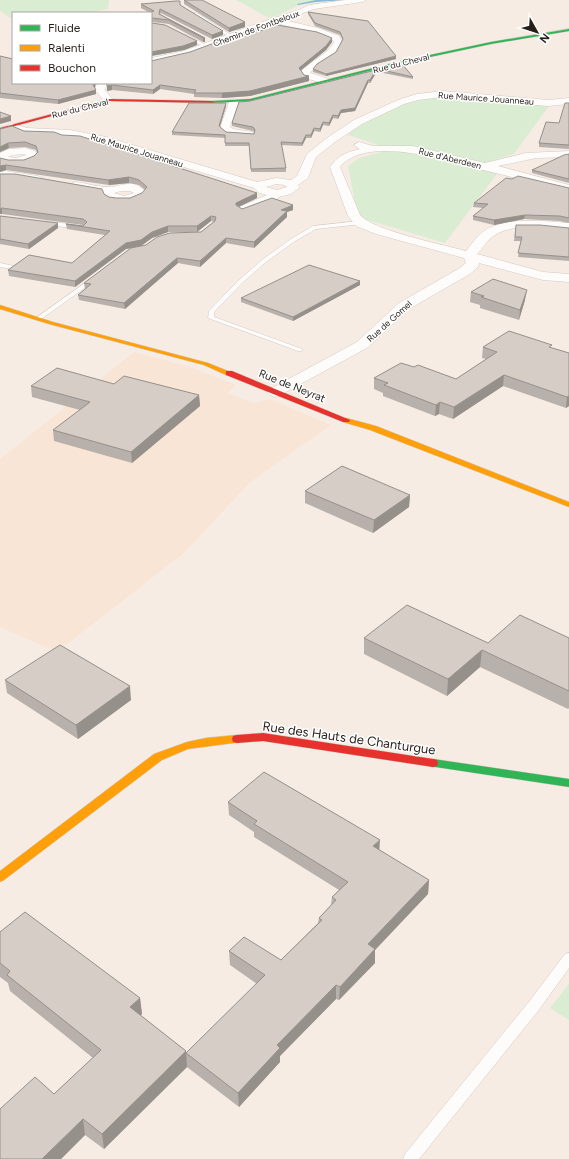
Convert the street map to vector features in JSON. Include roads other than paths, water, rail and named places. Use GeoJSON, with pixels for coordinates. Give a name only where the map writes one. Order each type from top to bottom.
{"type":"FeatureCollection","features":[{"type":"Feature","properties":{"kind":"street","name":"Chemin de Fontbeloux"},"geometry":{"type":"LineString","coordinates":[[152,61],[176,56],[320,5],[362,0]]}},
{"type":"Feature","properties":{"kind":"street"},"geometry":{"type":"LineString","coordinates":[[275,20],[314,30],[336,38],[338,42],[330,54],[308,68],[305,73],[308,76],[326,81]]}},
{"type":"Feature","properties":{"kind":"street","name":"Rue du Cheval"},"geometry":{"type":"LineString","coordinates":[[0,129],[108,100],[234,102],[267,96],[397,63],[490,43],[569,30]]}},
{"type":"Feature","properties":{"kind":"street"},"geometry":{"type":"LineString","coordinates":[[101,84],[100,90],[108,100]]}},
{"type":"Feature","properties":{"kind":"street","name":"Rue Maurice Jouanneau"},"geometry":{"type":"LineString","coordinates":[[12,126],[25,131],[70,133],[106,140],[260,186],[260,188],[265,192],[276,193],[291,191],[294,187],[291,184],[302,178],[311,156],[330,140],[358,122],[401,102],[428,95],[449,94],[548,103],[569,101]]}},
{"type":"Feature","properties":{"kind":"street"},"geometry":{"type":"LineString","coordinates":[[234,102],[225,128],[230,132],[249,134]]}},
{"type":"Feature","properties":{"kind":"street","name":"Rue d'Aberdeen"},"geometry":{"type":"LineString","coordinates":[[330,140],[372,149],[413,149],[569,188]]}},
{"type":"Feature","properties":{"kind":"street"},"geometry":{"type":"LineString","coordinates":[[372,149],[357,152],[344,157],[335,167],[354,216],[360,223],[469,256],[543,276],[569,278]]}},
{"type":"Feature","properties":{"kind":"street"},"geometry":{"type":"LineString","coordinates":[[485,167],[521,156],[569,154]]}},
{"type":"Feature","properties":{"kind":"street"},"geometry":{"type":"LineString","coordinates":[[13,161],[3,174],[48,180]]}},
{"type":"Feature","properties":{"kind":"street"},"geometry":{"type":"LineString","coordinates":[[260,186],[270,182],[282,181],[291,184]]}},
{"type":"Feature","properties":{"kind":"street"},"geometry":{"type":"LineString","coordinates":[[63,183],[110,191]]}},
{"type":"Feature","properties":{"kind":"street"},"geometry":{"type":"LineString","coordinates":[[242,209],[273,197],[276,193]]}},
{"type":"Feature","properties":{"kind":"street"},"geometry":{"type":"LineString","coordinates":[[469,256],[488,234],[508,227],[536,224],[569,227]]}},
{"type":"Feature","properties":{"kind":"street","name":"Rue de Gomel"},"geometry":{"type":"LineString","coordinates":[[276,392],[362,345],[404,306],[465,271],[472,264],[469,256]]}},
{"type":"Feature","properties":{"kind":"street","name":"Rue de Neyrat"},"geometry":{"type":"LineString","coordinates":[[0,306],[38,319],[206,364],[337,417],[427,449],[569,505]]}},
{"type":"Feature","properties":{"kind":"street","name":"Rue des Hauts de Chanturgue"},"geometry":{"type":"LineString","coordinates":[[0,877],[158,757],[169,751],[198,742],[264,737],[569,783]]}},
{"type":"Feature","properties":{"kind":"lane"},"geometry":{"type":"LineString","coordinates":[[189,10],[232,37]]}},
{"type":"Feature","properties":{"kind":"lane"},"geometry":{"type":"LineString","coordinates":[[180,34],[207,44]]}},
{"type":"Feature","properties":{"kind":"lane"},"geometry":{"type":"LineString","coordinates":[[39,222],[83,228]]}},
{"type":"Feature","properties":{"kind":"lane"},"geometry":{"type":"LineString","coordinates":[[300,350],[212,318],[211,312],[231,289],[264,261],[293,240],[315,227],[360,223]]}},
{"type":"Feature","properties":{"kind":"lane"},"geometry":{"type":"LineString","coordinates":[[0,265],[12,267]]}},
{"type":"Feature","properties":{"kind":"lane"},"geometry":{"type":"LineString","coordinates":[[38,319],[100,275]]}},
{"type":"Feature","properties":{"kind":"lane"},"geometry":{"type":"LineString","coordinates":[[410,1159],[529,1012],[569,958]]}},
{"type":"Feature","properties":{"kind":"waterway"},"geometry":{"type":"LineString","coordinates":[[298,4],[316,1],[346,0]]}}]}
